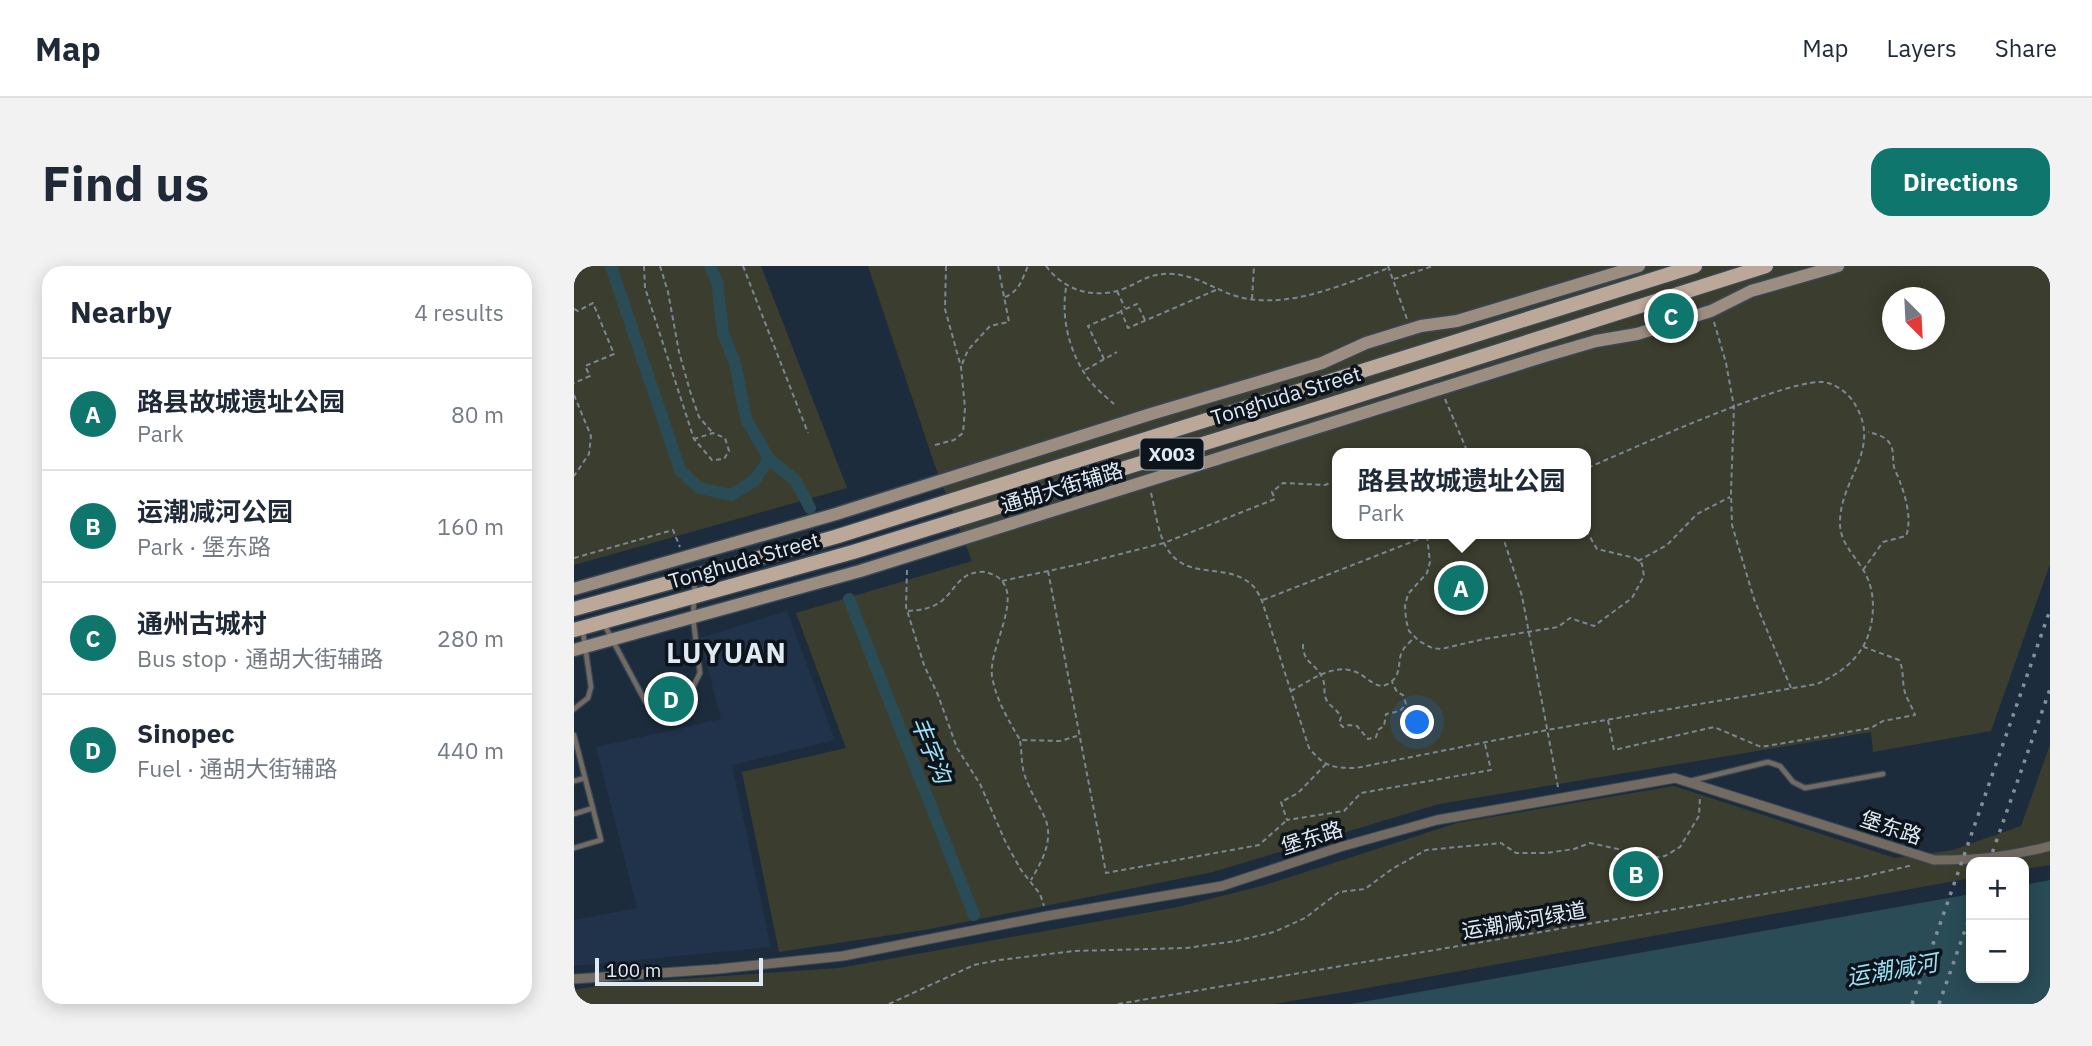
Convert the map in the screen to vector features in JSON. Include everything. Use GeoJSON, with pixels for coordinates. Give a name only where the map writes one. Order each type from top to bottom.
{"type":"FeatureCollection","features":[{"type":"Feature","properties":{"kind":"main road","name":"Tonghuda Street"},"geometry":{"type":"LineString","coordinates":[[574,609],[835,537],[1695,266]]}},
{"type":"Feature","properties":{"kind":"main road","name":"Tonghuda Street"},"geometry":{"type":"LineString","coordinates":[[578,629],[810,565],[1156,459],[1766,266]]}},
{"type":"Feature","properties":{"kind":"street","name":"通胡大街辅路"},"geometry":{"type":"LineString","coordinates":[[574,589],[836,514],[1322,363],[1366,343],[1421,326],[1457,321],[1639,266]]}},
{"type":"Feature","properties":{"kind":"street","name":"通胡大街辅路"},"geometry":{"type":"LineString","coordinates":[[579,649],[860,571],[1548,355],[1596,341],[1637,334],[1711,311],[1751,291],[1838,266]]}},
{"type":"Feature","properties":{"kind":"street","name":"堡东路"},"geometry":{"type":"LineString","coordinates":[[574,979],[718,969],[843,956],[1047,915],[1222,886],[1340,847],[1437,820],[1675,778],[1934,860],[1977,860],[2050,846]]}},
{"type":"Feature","properties":{"kind":"lane"},"geometry":{"type":"LineString","coordinates":[[604,622],[645,701],[691,691],[700,673],[693,618],[695,576]]}},
{"type":"Feature","properties":{"kind":"lane"},"geometry":{"type":"LineString","coordinates":[[574,709],[588,698],[591,687],[579,649],[578,629]]}},
{"type":"Feature","properties":{"kind":"lane"},"geometry":{"type":"LineString","coordinates":[[574,735],[601,840],[574,848]]}},
{"type":"Feature","properties":{"kind":"lane"},"geometry":{"type":"LineString","coordinates":[[1687,781],[1768,762],[1780,766],[1793,782],[1805,788],[1882,774]]}},
{"type":"Feature","properties":{"kind":"lane"},"geometry":{"type":"LineString","coordinates":[[574,781],[585,778]]}},
{"type":"Feature","properties":{"kind":"lane"},"geometry":{"type":"LineString","coordinates":[[574,814],[593,808]]}},
{"type":"Feature","properties":{"kind":"path"},"geometry":{"type":"LineString","coordinates":[[644,266],[645,288],[694,439],[712,460],[724,459],[729,451],[725,438],[712,433],[698,417],[679,352],[668,292],[660,266]]}},
{"type":"Feature","properties":{"kind":"path"},"geometry":{"type":"LineString","coordinates":[[743,266],[808,433]]}},
{"type":"Feature","properties":{"kind":"path"},"geometry":{"type":"LineString","coordinates":[[935,445],[954,440],[963,433],[965,408],[961,367],[945,309],[946,266]]}},
{"type":"Feature","properties":{"kind":"path"},"geometry":{"type":"LineString","coordinates":[[961,367],[968,350],[989,326],[1009,322],[998,266]]}},
{"type":"Feature","properties":{"kind":"path"},"geometry":{"type":"LineString","coordinates":[[1004,297],[1011,295],[1020,286],[1028,266]]}},
{"type":"Feature","properties":{"kind":"path"},"geometry":{"type":"LineString","coordinates":[[1046,266],[1067,287],[1084,292],[1117,291],[1143,278],[1171,273],[1192,277],[1222,292],[1271,301],[1314,293],[1389,267],[1408,324]]}},
{"type":"Feature","properties":{"kind":"path"},"geometry":{"type":"LineString","coordinates":[[1252,299],[1254,266]]}},
{"type":"Feature","properties":{"kind":"path"},"geometry":{"type":"LineString","coordinates":[[1393,279],[1433,266]]}},
{"type":"Feature","properties":{"kind":"path"},"geometry":{"type":"LineString","coordinates":[[1067,287],[1063,305],[1066,330],[1076,357],[1088,379],[1114,404]]}},
{"type":"Feature","properties":{"kind":"path"},"geometry":{"type":"LineString","coordinates":[[1121,311],[1128,328],[1217,289]]}},
{"type":"Feature","properties":{"kind":"path"},"geometry":{"type":"LineString","coordinates":[[1117,291],[1126,309]]}},
{"type":"Feature","properties":{"kind":"path"},"geometry":{"type":"LineString","coordinates":[[574,309],[578,311],[593,303],[614,354],[585,366],[590,376],[574,383]]}},
{"type":"Feature","properties":{"kind":"path"},"geometry":{"type":"LineString","coordinates":[[1104,359],[1088,326],[1137,304],[1145,320]]}},
{"type":"Feature","properties":{"kind":"path"},"geometry":{"type":"LineString","coordinates":[[1711,311],[1726,363],[1734,407],[1732,525],[1754,599],[1791,690]]}},
{"type":"Feature","properties":{"kind":"path"},"geometry":{"type":"LineString","coordinates":[[1084,371],[1117,352]]}},
{"type":"Feature","properties":{"kind":"path"},"geometry":{"type":"LineString","coordinates":[[1148,482],[1164,543],[1170,554],[1182,565],[1227,572],[1254,587],[1262,601],[1309,748],[1321,762],[1337,768],[1356,768],[1547,730],[1817,684],[1835,676],[1863,646],[1871,626],[1872,593],[1863,570],[1841,537],[1840,522],[1842,503],[1850,478],[1860,462],[1866,432],[1853,401],[1840,389],[1826,382],[1801,384],[1734,407],[1591,467]]}},
{"type":"Feature","properties":{"kind":"path"},"geometry":{"type":"LineString","coordinates":[[574,395],[591,436],[589,454],[574,476]]}},
{"type":"Feature","properties":{"kind":"path"},"geometry":{"type":"LineString","coordinates":[[1445,399],[1466,448]]}},
{"type":"Feature","properties":{"kind":"path"},"geometry":{"type":"LineString","coordinates":[[1863,570],[1882,542],[1906,536],[1909,519],[1894,468],[1893,449],[1881,436],[1866,432]]}},
{"type":"Feature","properties":{"kind":"path"},"geometry":{"type":"LineString","coordinates":[[694,439],[712,433]]}},
{"type":"Feature","properties":{"kind":"path"},"geometry":{"type":"LineString","coordinates":[[1002,580],[1164,543],[1275,499],[1272,492],[1283,483],[1325,485],[1332,482]]}},
{"type":"Feature","properties":{"kind":"path"},"geometry":{"type":"LineString","coordinates":[[1638,561],[1667,545],[1697,514],[1731,496]]}},
{"type":"Feature","properties":{"kind":"path"},"geometry":{"type":"LineString","coordinates":[[574,558],[673,530],[684,558]]}},
{"type":"Feature","properties":{"kind":"path"},"geometry":{"type":"LineString","coordinates":[[1262,601],[1419,539]]}},
{"type":"Feature","properties":{"kind":"path"},"geometry":{"type":"LineString","coordinates":[[1427,539],[1430,562],[1427,573],[1408,594],[1406,620],[1409,631],[1419,641],[1432,648],[1441,649],[1558,627],[1570,618],[1594,626],[1632,598],[1644,576],[1642,564],[1638,561],[1597,549],[1591,539]]}},
{"type":"Feature","properties":{"kind":"path"},"geometry":{"type":"LineString","coordinates":[[1504,539],[1519,584],[1530,631],[1560,798]]}},
{"type":"Feature","properties":{"kind":"path"},"geometry":{"type":"LineString","coordinates":[[908,566],[907,611],[924,665],[957,748],[980,784],[1006,843],[1040,894],[1047,915]]}},
{"type":"Feature","properties":{"kind":"path"},"geometry":{"type":"LineString","coordinates":[[1048,571],[1105,873],[1259,845],[1287,820],[1344,811],[1361,793],[1491,770],[1485,743]]}},
{"type":"Feature","properties":{"kind":"path"},"geometry":{"type":"LineString","coordinates":[[907,611],[924,610],[941,602],[958,581],[981,572],[990,573],[1002,580],[1008,591],[1006,615],[993,654],[992,673],[996,696],[1020,740],[1023,771],[1046,820],[1049,838],[1041,863],[1030,881]]}},
{"type":"Feature","properties":{"kind":"path"},"geometry":{"type":"LineString","coordinates":[[1290,691],[1328,672],[1341,670],[1354,671],[1373,684],[1382,686],[1392,682],[1398,672],[1402,650],[1415,637]]}},
{"type":"Feature","properties":{"kind":"path"},"geometry":{"type":"LineString","coordinates":[[1303,644],[1307,662],[1315,667],[1326,686],[1327,702],[1339,712],[1339,723],[1343,727],[1357,726],[1368,739],[1376,737],[1378,730],[1384,726],[1386,714],[1400,711],[1406,704],[1404,695],[1397,692],[1392,682]]}},
{"type":"Feature","properties":{"kind":"path"},"geometry":{"type":"LineString","coordinates":[[1608,720],[1614,750],[1714,727],[1761,747],[1871,728],[1882,721],[1915,715],[1905,693],[1903,668],[1899,660],[1863,646]]}},
{"type":"Feature","properties":{"kind":"path"},"geometry":{"type":"LineString","coordinates":[[1020,740],[1060,741],[1079,736]]}},
{"type":"Feature","properties":{"kind":"path"},"geometry":{"type":"LineString","coordinates":[[1287,820],[1281,802],[1298,793],[1326,764]]}},
{"type":"Feature","properties":{"kind":"path"},"geometry":{"type":"LineString","coordinates":[[889,1004],[974,965],[999,960],[1074,951],[1186,948],[1274,932],[1305,918],[1339,892],[1365,889],[1392,869],[1426,850],[1501,843],[1516,853],[1547,853],[1574,849],[1590,843],[1618,849],[1642,859],[1665,856],[1680,847],[1699,816],[1701,786]]}},
{"type":"Feature","properties":{"kind":"path","name":"运潮减河绿道"},"geometry":{"type":"LineString","coordinates":[[1118,1004],[1845,881],[1934,860]]}},
{"type":"Feature","properties":{"kind":"shaded area"},"geometry":{"type":"Polygon","coordinates":[[[787,611],[835,740],[732,765],[771,947],[574,966],[574,920],[637,908],[596,747],[721,719],[700,638],[787,611]]]}},
{"type":"Feature","properties":{"kind":"green space"},"geometry":{"type":"Polygon","coordinates":[[[574,266],[761,266],[847,488],[574,565],[574,266]]]}},
{"type":"Feature","properties":{"kind":"green space"},"geometry":{"type":"Polygon","coordinates":[[[868,266],[2050,266],[2050,564],[1991,731],[1873,752],[1871,732],[1439,804],[1213,872],[930,929],[779,952],[742,772],[846,748],[796,613],[972,561],[934,463],[868,266]]]}},
{"type":"Feature","properties":{"kind":"green space"},"geometry":{"type":"Polygon","coordinates":[[[2050,745],[2050,865],[2029,868],[2029,857],[1966,857],[1966,879],[1345,992],[1274,1004],[574,1004],[574,990],[608,984],[839,968],[1178,907],[1265,885],[1457,823],[1674,786],[1895,858],[1953,850],[2021,826],[2050,745]]]}},
{"type":"Feature","properties":{"kind":"water","name":"运潮减河"},"geometry":{"type":"Polygon","coordinates":[[[2050,880],[2050,1004],[1351,1004],[1966,895],[1966,983],[2029,983],[2029,884],[2050,880]]]}},
{"type":"Feature","properties":{"kind":"waterway"},"geometry":{"type":"LineString","coordinates":[[611,266],[680,470],[699,488],[731,495],[754,481],[769,459]]}},
{"type":"Feature","properties":{"kind":"waterway","name":"丰字沟"},"geometry":{"type":"LineString","coordinates":[[710,266],[717,281],[723,333],[735,363],[746,419],[769,459],[796,481],[810,508]]}},
{"type":"Feature","properties":{"kind":"waterway","name":"丰字沟"},"geometry":{"type":"LineString","coordinates":[[849,599],[974,915]]}},
{"type":"Feature","properties":{"kind":"railway"},"geometry":{"type":"LineString","coordinates":[[1912,1004],[2050,610]]}},
{"type":"Feature","properties":{"kind":"railway"},"geometry":{"type":"LineString","coordinates":[[1991,857],[2050,689]]}},
{"type":"Feature","properties":{"kind":"railway"},"geometry":{"type":"LineString","coordinates":[[1939,1004],[1969,920]]}},
{"type":"Feature","properties":{"kind":"place","name":"通州古城村"},"geometry":{"type":"Point","coordinates":[1671,316]}},
{"type":"Feature","properties":{"kind":"place","name":"路县故城遗址公园"},"geometry":{"type":"Point","coordinates":[1461,588]}},
{"type":"Feature","properties":{"kind":"place","name":"Sinopec"},"geometry":{"type":"Point","coordinates":[671,699]}},
{"type":"Feature","properties":{"kind":"place","name":"运潮减河公园"},"geometry":{"type":"Point","coordinates":[1636,874]}},
{"type":"Feature","properties":{"kind":"district","name":"LUYUAN"},"geometry":{"type":"Point","coordinates":[727,653]}}]}
